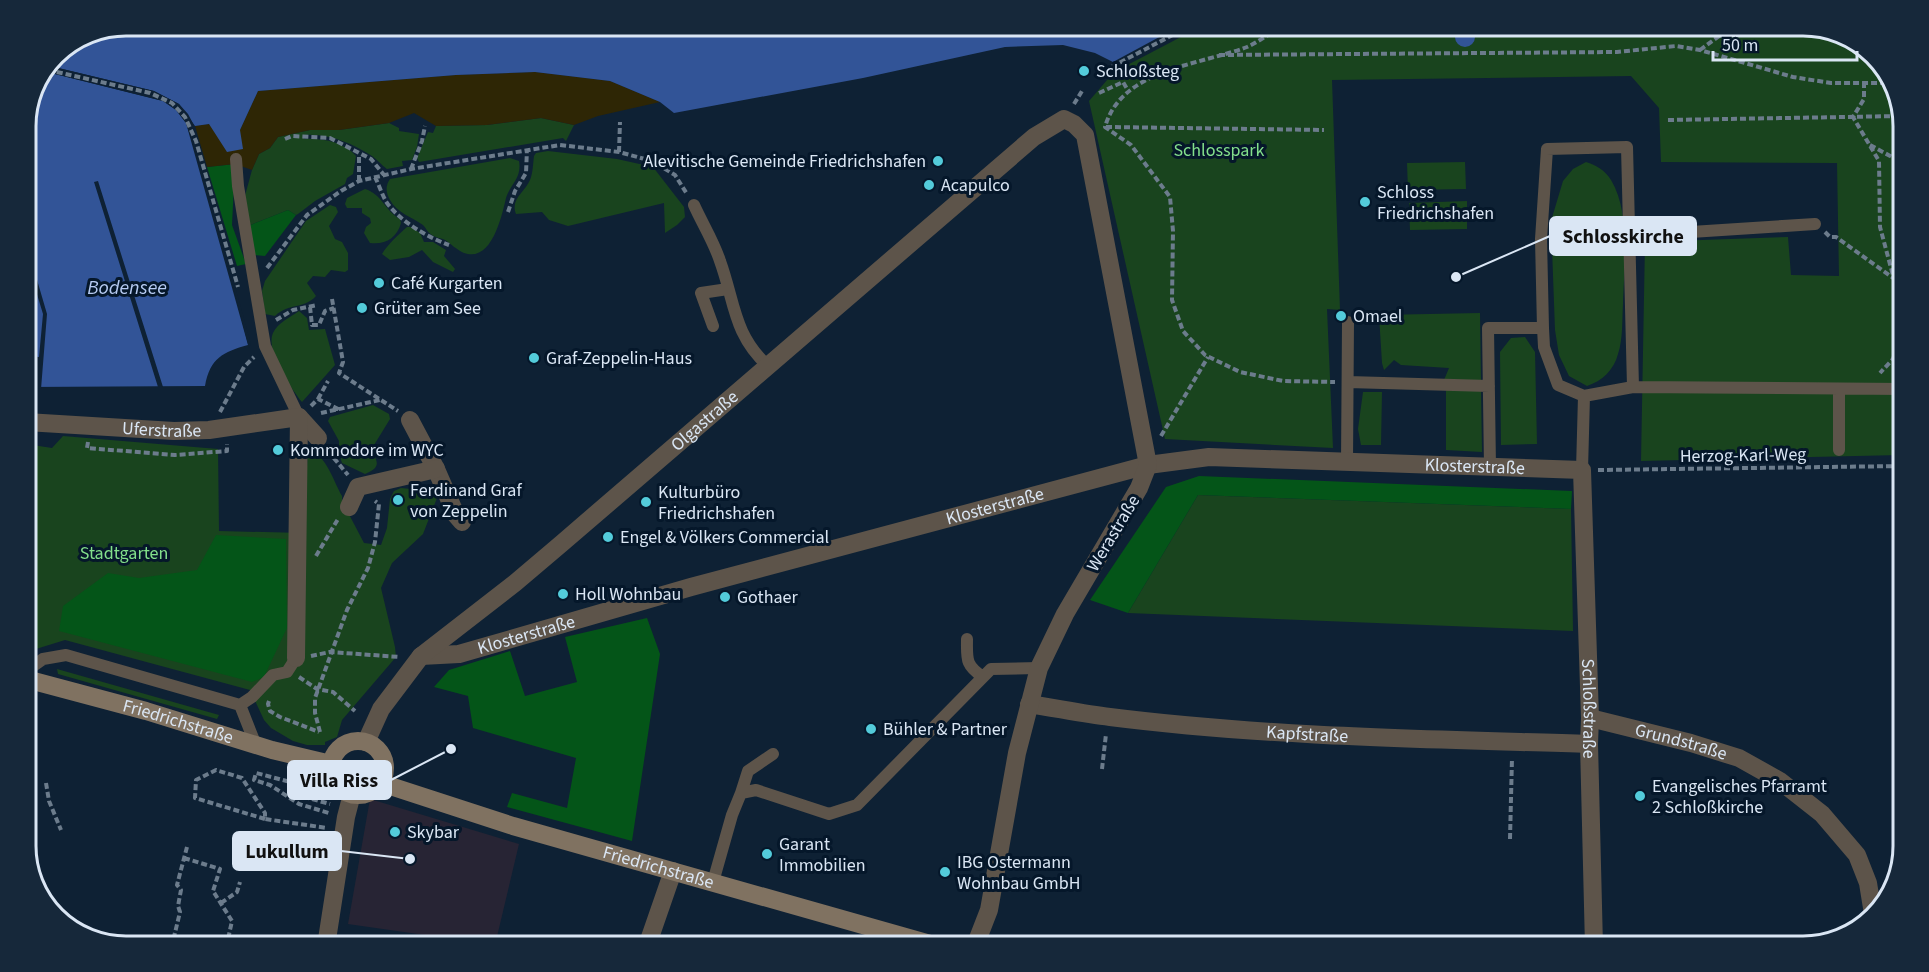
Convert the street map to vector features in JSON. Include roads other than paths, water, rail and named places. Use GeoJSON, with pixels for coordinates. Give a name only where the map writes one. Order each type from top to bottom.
{"type":"FeatureCollection","features":[{"type":"Feature","properties":{"kind":"main road","name":"Friedrichstraße"},"geometry":{"type":"LineString","coordinates":[[36,682],[94,696],[272,750],[331,764]]}},
{"type":"Feature","properties":{"kind":"main road"},"geometry":{"type":"LineString","coordinates":[[357,741],[366,742],[374,746],[385,761],[385,771],[381,783],[370,792],[361,795],[352,794],[343,790],[336,783],[331,764],[340,748],[357,741]]}},
{"type":"Feature","properties":{"kind":"main road","name":"Friedrichstraße"},"geometry":{"type":"LineString","coordinates":[[381,783],[671,877],[713,882],[767,904],[897,936]]}},
{"type":"Feature","properties":{"kind":"street","name":"Olgastraße"},"geometry":{"type":"LineString","coordinates":[[366,742],[381,709],[421,656],[515,583],[1034,137],[1064,119],[1074,124],[1085,135],[1148,465]]}},
{"type":"Feature","properties":{"kind":"street","name":"Uferstraße"},"geometry":{"type":"LineString","coordinates":[[36,423],[165,430],[209,430],[299,417]]}},
{"type":"Feature","properties":{"kind":"street"},"geometry":{"type":"LineString","coordinates":[[299,417],[318,438]]}},
{"type":"Feature","properties":{"kind":"street"},"geometry":{"type":"LineString","coordinates":[[292,665],[299,417]]}},
{"type":"Feature","properties":{"kind":"street"},"geometry":{"type":"LineString","coordinates":[[407,417],[436,469],[456,515],[462,522]]}},
{"type":"Feature","properties":{"kind":"street","name":"Klosterstraße"},"geometry":{"type":"LineString","coordinates":[[421,656],[459,654],[691,587],[1148,465],[1199,457],[1582,470]]}},
{"type":"Feature","properties":{"kind":"street","name":"Werastraße"},"geometry":{"type":"LineString","coordinates":[[979,936],[989,910],[1017,753],[1039,668],[1065,614],[1139,488],[1148,465]]}},
{"type":"Feature","properties":{"kind":"street"},"geometry":{"type":"LineString","coordinates":[[349,507],[358,487],[436,469]]}},
{"type":"Feature","properties":{"kind":"street","name":"Schloßstraße"},"geometry":{"type":"LineString","coordinates":[[1582,470],[1594,936]]}},
{"type":"Feature","properties":{"kind":"street","name":"Kapfstraße"},"geometry":{"type":"LineString","coordinates":[[1029,704],[1108,717],[1182,725],[1338,736],[1589,744]]}},
{"type":"Feature","properties":{"kind":"street","name":"Grundstraße"},"geometry":{"type":"LineString","coordinates":[[1590,718],[1691,743],[1739,758],[1780,781],[1822,814],[1857,855],[1868,883],[1871,904]]}},
{"type":"Feature","properties":{"kind":"street"},"geometry":{"type":"LineString","coordinates":[[328,936],[346,817],[352,794]]}},
{"type":"Feature","properties":{"kind":"street"},"geometry":{"type":"LineString","coordinates":[[650,936],[671,877]]}},
{"type":"Feature","properties":{"kind":"lane"},"geometry":{"type":"LineString","coordinates":[[1633,387],[1627,147],[1547,149],[1541,239],[1543,328],[1544,347],[1558,385],[1584,396],[1633,387],[1893,389]]}},
{"type":"Feature","properties":{"kind":"lane"},"geometry":{"type":"LineString","coordinates":[[236,159],[265,346],[299,417]]}},
{"type":"Feature","properties":{"kind":"lane"},"geometry":{"type":"LineString","coordinates":[[694,205],[720,260],[737,322],[754,354],[768,366]]}},
{"type":"Feature","properties":{"kind":"lane"},"geometry":{"type":"LineString","coordinates":[[1629,236],[1815,224]]}},
{"type":"Feature","properties":{"kind":"lane"},"geometry":{"type":"LineString","coordinates":[[713,326],[701,293],[728,289]]}},
{"type":"Feature","properties":{"kind":"lane"},"geometry":{"type":"LineString","coordinates":[[1347,462],[1348,322]]}},
{"type":"Feature","properties":{"kind":"lane"},"geometry":{"type":"LineString","coordinates":[[1490,467],[1488,328],[1543,328]]}},
{"type":"Feature","properties":{"kind":"lane"},"geometry":{"type":"LineString","coordinates":[[1348,382],[1489,386]]}},
{"type":"Feature","properties":{"kind":"lane"},"geometry":{"type":"LineString","coordinates":[[1839,390],[1839,450]]}},
{"type":"Feature","properties":{"kind":"lane"},"geometry":{"type":"LineString","coordinates":[[1582,470],[1584,396]]}},
{"type":"Feature","properties":{"kind":"lane"},"geometry":{"type":"LineString","coordinates":[[967,639],[967,661],[972,670],[983,677]]}},
{"type":"Feature","properties":{"kind":"lane"},"geometry":{"type":"LineString","coordinates":[[36,663],[43,658],[66,655],[240,705],[252,697],[273,675],[292,665]]}},
{"type":"Feature","properties":{"kind":"lane"},"geometry":{"type":"LineString","coordinates":[[741,793],[756,790],[829,814],[857,805],[991,669],[1039,668]]}},
{"type":"Feature","properties":{"kind":"lane"},"geometry":{"type":"LineString","coordinates":[[240,705],[255,743]]}},
{"type":"Feature","properties":{"kind":"lane"},"geometry":{"type":"LineString","coordinates":[[713,882],[747,771],[773,754]]}},
{"type":"Feature","properties":{"kind":"water"},"geometry":{"type":"Polygon","coordinates":[[[126,36],[1161,36],[1113,62],[1095,53],[1063,45],[1005,47],[863,78],[674,113],[660,102],[610,81],[535,72],[456,75],[258,91],[240,130],[243,149],[227,152],[209,124],[195,126],[179,104],[154,91],[58,68],[81,48],[108,38],[126,36]]]}},
{"type":"Feature","properties":{"kind":"water"},"geometry":{"type":"Polygon","coordinates":[[[1455,36],[1475,36],[1472,44],[1465,47],[1458,44],[1455,37],[1455,36]]]}},
{"type":"Feature","properties":{"kind":"water","name":"Bodensee"},"geometry":{"type":"Polygon","coordinates":[[[53,74],[163,101],[176,110],[186,123],[248,345],[231,350],[219,358],[210,369],[205,386],[36,387],[36,120],[45,86],[53,74]]]}},
{"type":"Feature","properties":{"kind":"place","name":"Schloßsteg"},"geometry":{"type":"Point","coordinates":[1084,71]}},
{"type":"Feature","properties":{"kind":"place","name":"Alevitische Gemeinde Friedrichshafen"},"geometry":{"type":"Point","coordinates":[938,161]}},
{"type":"Feature","properties":{"kind":"place","name":"Acapulco"},"geometry":{"type":"Point","coordinates":[929,185]}},
{"type":"Feature","properties":{"kind":"place","name":"Schloss Friedrichshafen"},"geometry":{"type":"Point","coordinates":[1365,202]}},
{"type":"Feature","properties":{"kind":"place","name":"Schlosskirche"},"geometry":{"type":"Point","coordinates":[1456,277]}},
{"type":"Feature","properties":{"kind":"place","name":"Café Kurgarten"},"geometry":{"type":"Point","coordinates":[379,283]}},
{"type":"Feature","properties":{"kind":"place","name":"Grüter am See"},"geometry":{"type":"Point","coordinates":[362,308]}},
{"type":"Feature","properties":{"kind":"place","name":"Omael"},"geometry":{"type":"Point","coordinates":[1341,316]}},
{"type":"Feature","properties":{"kind":"place","name":"Graf-Zeppelin-Haus"},"geometry":{"type":"Point","coordinates":[534,358]}},
{"type":"Feature","properties":{"kind":"place","name":"Kommodore im WYC"},"geometry":{"type":"Point","coordinates":[278,450]}},
{"type":"Feature","properties":{"kind":"place","name":"Ferdinand Graf von Zeppelin"},"geometry":{"type":"Point","coordinates":[398,500]}},
{"type":"Feature","properties":{"kind":"place","name":"Kulturbüro Friedrichshafen"},"geometry":{"type":"Point","coordinates":[646,502]}},
{"type":"Feature","properties":{"kind":"place","name":"Engel & Völkers Commercial"},"geometry":{"type":"Point","coordinates":[608,537]}},
{"type":"Feature","properties":{"kind":"place","name":"Holl Wohnbau"},"geometry":{"type":"Point","coordinates":[563,594]}},
{"type":"Feature","properties":{"kind":"place","name":"Gothaer"},"geometry":{"type":"Point","coordinates":[725,597]}},
{"type":"Feature","properties":{"kind":"place","name":"Bühler & Partner"},"geometry":{"type":"Point","coordinates":[871,729]}},
{"type":"Feature","properties":{"kind":"place","name":"Villa Riss"},"geometry":{"type":"Point","coordinates":[451,749]}},
{"type":"Feature","properties":{"kind":"place","name":"Evangelisches Pfarramt 2 Schloßkirche"},"geometry":{"type":"Point","coordinates":[1640,796]}},
{"type":"Feature","properties":{"kind":"place","name":"Skybar"},"geometry":{"type":"Point","coordinates":[395,832]}},
{"type":"Feature","properties":{"kind":"place","name":"Garant Immobilien"},"geometry":{"type":"Point","coordinates":[767,854]}},
{"type":"Feature","properties":{"kind":"place","name":"Lukullum"},"geometry":{"type":"Point","coordinates":[410,859]}},
{"type":"Feature","properties":{"kind":"place","name":"IBG Ostermann Wohnbau GmbH"},"geometry":{"type":"Point","coordinates":[945,872]}},
{"type":"Feature","properties":{"kind":"park label","name":"Schlosspark"},"geometry":{"type":"Point","coordinates":[1219,150]}},
{"type":"Feature","properties":{"kind":"park label","name":"Stadtgarten"},"geometry":{"type":"Point","coordinates":[124,553]}}]}
